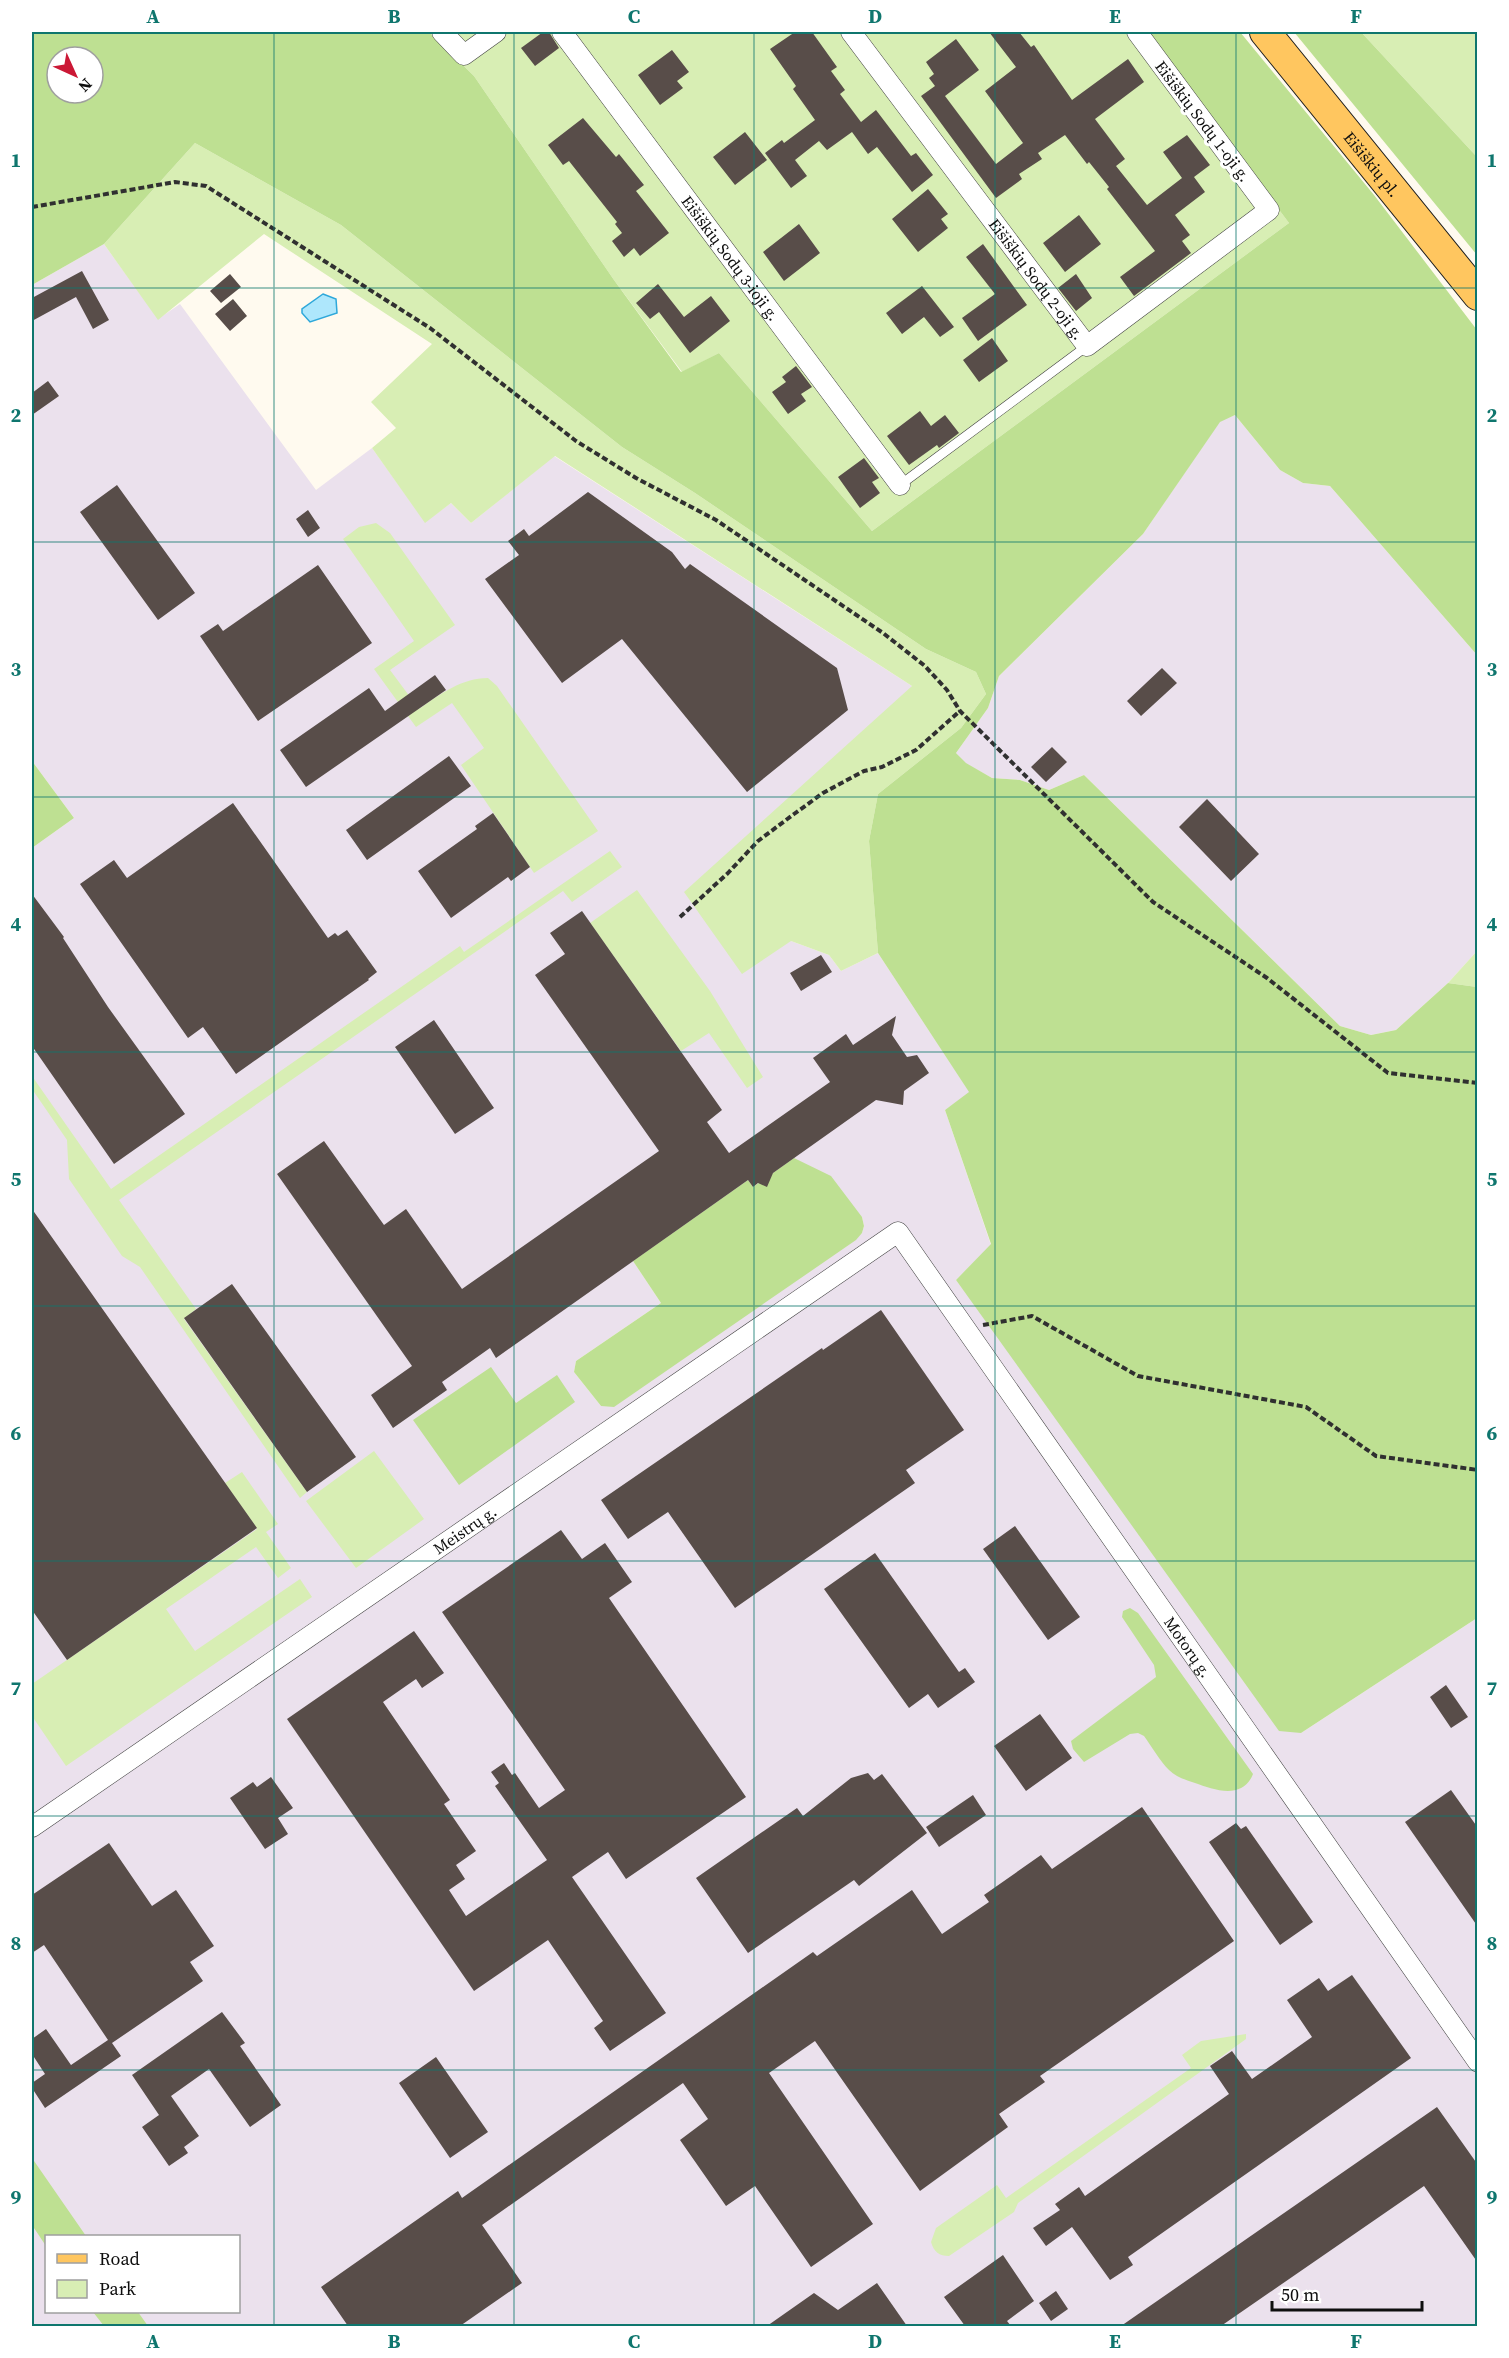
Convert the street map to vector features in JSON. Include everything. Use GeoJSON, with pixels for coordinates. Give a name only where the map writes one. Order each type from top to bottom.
{"type":"FeatureCollection","features":[{"type":"Feature","properties":{"kind":"main road","name":"Eišiškių pl."},"geometry":{"type":"LineString","coordinates":[[1265,32],[1478,295]]}},
{"type":"Feature","properties":{"kind":"street"},"geometry":{"type":"LineString","coordinates":[[442,32],[464,55],[496,32]]}},
{"type":"Feature","properties":{"kind":"street","name":"Eišiškių Sodų 3-ioji g."},"geometry":{"type":"LineString","coordinates":[[562,32],[900,485]]}},
{"type":"Feature","properties":{"kind":"street","name":"Eišiškių Sodų 2-oji g."},"geometry":{"type":"LineString","coordinates":[[851,32],[1087,346],[1269,210]]}},
{"type":"Feature","properties":{"kind":"street","name":"Eišiškių Sodų 1-oji g."},"geometry":{"type":"LineString","coordinates":[[1137,32],[1269,210]]}},
{"type":"Feature","properties":{"kind":"street","name":"Motorų g."},"geometry":{"type":"LineString","coordinates":[[898,1232],[1478,2062]]}},
{"type":"Feature","properties":{"kind":"street","name":"Meistrų g."},"geometry":{"type":"LineString","coordinates":[[32,1827],[898,1232]]}},
{"type":"Feature","properties":{"kind":"lane"},"geometry":{"type":"LineString","coordinates":[[900,485],[1087,346]]}},
{"type":"Feature","properties":{"kind":"path"},"geometry":{"type":"LineString","coordinates":[[32,207],[175,182],[206,186],[430,328],[576,441],[636,478],[716,520],[883,633],[925,666],[947,690],[960,711],[1153,902],[1267,978],[1388,1073],[1478,1083]]}},
{"type":"Feature","properties":{"kind":"path"},"geometry":{"type":"LineString","coordinates":[[680,917],[758,841],[813,800],[864,771],[882,767],[916,750],[960,711]]}},
{"type":"Feature","properties":{"kind":"path"},"geometry":{"type":"LineString","coordinates":[[965,1328],[1032,1316],[1138,1376],[1306,1407],[1376,1456],[1478,1470]]}},
{"type":"Feature","properties":{"kind":"shaded area"},"geometry":{"type":"Polygon","coordinates":[[[104,244],[158,319],[180,304],[316,490],[372,448],[425,522],[451,503],[471,523],[554,456],[912,686],[791,941],[829,955],[841,971],[878,953],[970,1093],[945,1110],[991,1245],[956,1280],[1301,1733],[1477,1618],[1477,2326],[32,2326],[32,848],[74,818],[32,761],[32,285],[104,244]],[[770,1179],[753,1187],[748,1181],[633,1261],[661,1303],[576,1361],[574,1372],[601,1406],[862,1233],[864,1226],[862,1217],[770,1179]]]}},
{"type":"Feature","properties":{"kind":"shaded area"},"geometry":{"type":"Polygon","coordinates":[[[1235,415],[1280,470],[1303,483],[1330,486],[1477,655],[1477,951],[1448,983],[1396,1030],[1371,1035],[1340,1026],[1084,775],[1049,790],[1020,780],[992,778],[965,763],[956,753],[988,708],[999,676],[1143,534],[1220,421],[1235,415]]]}},
{"type":"Feature","properties":{"kind":"green space"},"geometry":{"type":"Polygon","coordinates":[[[32,32],[429,32],[474,76],[614,280],[681,372],[719,353],[872,531],[1289,223],[1145,32],[1240,32],[1374,195],[1477,330],[1477,655],[1330,486],[1303,483],[1280,470],[1235,415],[1220,422],[1143,534],[999,676],[988,708],[956,753],[966,763],[992,778],[1020,780],[1049,790],[1084,775],[1340,1026],[1371,1035],[1396,1030],[1448,983],[1477,987],[1477,1618],[1301,1733],[1279,1731],[956,1280],[991,1244],[945,1110],[969,1092],[878,953],[869,841],[878,794],[961,728],[986,694],[976,672],[926,649],[695,493],[622,447],[341,225],[195,143],[104,244],[32,285],[32,32]]]}},
{"type":"Feature","properties":{"kind":"green space"},"geometry":{"type":"Polygon","coordinates":[[[429,32],[1145,32],[1289,223],[872,531],[719,353],[682,372],[614,280],[474,76],[429,32]]]}},
{"type":"Feature","properties":{"kind":"green space"},"geometry":{"type":"Polygon","coordinates":[[[1294,32],[1361,32],[1477,157],[1477,255],[1294,32]]]}},
{"type":"Feature","properties":{"kind":"green space"},"geometry":{"type":"Polygon","coordinates":[[[1361,32],[1477,32],[1477,157],[1361,32]]]}},
{"type":"Feature","properties":{"kind":"green space"},"geometry":{"type":"Polygon","coordinates":[[[195,143],[341,225],[622,447],[695,493],[926,649],[976,672],[986,694],[961,728],[878,794],[869,841],[878,953],[841,971],[829,955],[791,941],[742,974],[684,892],[912,686],[555,456],[471,523],[451,503],[425,523],[372,448],[396,428],[371,402],[432,344],[264,234],[158,320],[104,244],[195,143]]]}},
{"type":"Feature","properties":{"kind":"green space"},"geometry":{"type":"Polygon","coordinates":[[[376,523],[390,533],[455,625],[390,670],[419,709],[460,684],[488,678],[497,686],[598,831],[534,873],[461,765],[484,748],[452,703],[416,727],[374,669],[414,641],[343,539],[359,527],[376,523]]]}},
{"type":"Feature","properties":{"kind":"green space"},"geometry":{"type":"Polygon","coordinates":[[[32,761],[74,818],[32,848],[32,761]]]}},
{"type":"Feature","properties":{"kind":"green space"},"geometry":{"type":"Polygon","coordinates":[[[610,851],[622,867],[572,902],[563,891],[119,1200],[196,1309],[184,1319],[307,1492],[300,1498],[140,1267],[122,1256],[69,1179],[67,1140],[32,1089],[32,1076],[111,1189],[460,946],[464,952],[610,851]]]}},
{"type":"Feature","properties":{"kind":"green space"},"geometry":{"type":"Polygon","coordinates":[[[637,890],[710,991],[763,1077],[747,1088],[709,1033],[681,1051],[590,923],[637,890]]]}},
{"type":"Feature","properties":{"kind":"green space"},"geometry":{"type":"Polygon","coordinates":[[[1477,951],[1477,987],[1448,983],[1477,951]]]}},
{"type":"Feature","properties":{"kind":"green space"},"geometry":{"type":"Polygon","coordinates":[[[794,1158],[831,1176],[862,1217],[864,1226],[862,1233],[856,1240],[614,1407],[601,1406],[574,1372],[576,1361],[661,1303],[633,1261],[748,1180],[753,1187],[794,1158]]]}},
{"type":"Feature","properties":{"kind":"green space"},"geometry":{"type":"Polygon","coordinates":[[[491,1367],[516,1403],[557,1375],[575,1402],[459,1485],[413,1420],[491,1367]]]}},
{"type":"Feature","properties":{"kind":"green space"},"geometry":{"type":"Polygon","coordinates":[[[374,1451],[424,1519],[356,1568],[306,1501],[374,1451]]]}},
{"type":"Feature","properties":{"kind":"green space"},"geometry":{"type":"Polygon","coordinates":[[[242,1472],[278,1524],[266,1532],[291,1568],[278,1578],[256,1547],[166,1609],[195,1651],[300,1579],[312,1597],[66,1766],[32,1716],[32,1684],[257,1529],[225,1483],[242,1472]]]}},
{"type":"Feature","properties":{"kind":"green space"},"geometry":{"type":"Polygon","coordinates":[[[1130,1608],[1138,1613],[1253,1774],[1242,1787],[1235,1790],[1219,1790],[1178,1776],[1159,1758],[1144,1736],[1138,1733],[1130,1734],[1084,1762],[1073,1749],[1071,1741],[1156,1677],[1154,1665],[1122,1617],[1123,1611],[1130,1608]]]}},
{"type":"Feature","properties":{"kind":"green space"},"geometry":{"type":"Polygon","coordinates":[[[1246,2034],[1246,2039],[1018,2203],[1014,2212],[949,2256],[937,2253],[931,2242],[936,2228],[997,2185],[1006,2198],[1191,2068],[1182,2055],[1201,2041],[1246,2034]]]}},
{"type":"Feature","properties":{"kind":"green space"},"geometry":{"type":"Polygon","coordinates":[[[32,2158],[85,2235],[45,2235],[45,2244],[32,2225],[32,2158]]]}},
{"type":"Feature","properties":{"kind":"green space"},"geometry":{"type":"Polygon","coordinates":[[[94,2313],[139,2313],[148,2326],[104,2326],[94,2313]]]}},
{"type":"Feature","properties":{"kind":"water"},"geometry":{"type":"Polygon","coordinates":[[[323,294],[336,299],[337,313],[310,322],[302,313],[302,309],[323,294]]]}},
{"type":"Feature","properties":{"kind":"building"},"geometry":{"type":"Polygon","coordinates":[[[543,32],[549,32],[559,48],[535,66],[521,48],[543,32]]]}},
{"type":"Feature","properties":{"kind":"building"},"geometry":{"type":"Polygon","coordinates":[[[795,32],[812,32],[837,67],[831,71],[845,90],[840,94],[861,122],[876,110],[911,156],[916,153],[933,175],[912,192],[877,147],[868,154],[852,132],[827,150],[819,141],[795,160],[807,176],[791,188],[765,153],[782,140],[784,143],[815,120],[793,89],[796,86],[770,49],[795,32]]]}},
{"type":"Feature","properties":{"kind":"building"},"geometry":{"type":"Polygon","coordinates":[[[989,32],[1019,32],[1031,47],[1034,45],[1072,100],[1128,59],[1144,82],[1095,119],[1125,159],[1116,166],[1147,205],[1182,178],[1163,152],[1187,135],[1210,165],[1194,177],[1205,192],[1175,215],[1190,235],[1182,241],[1191,253],[1134,296],[1120,277],[1155,251],[1107,189],[1109,187],[1089,162],[1087,164],[1065,135],[1038,153],[1042,159],[1019,174],[1022,179],[996,198],[921,96],[935,86],[929,78],[934,74],[926,62],[956,39],[979,70],[945,96],[996,164],[1023,143],[985,91],[1016,67],[989,32]]]}},
{"type":"Feature","properties":{"kind":"building"},"geometry":{"type":"Polygon","coordinates":[[[672,50],[689,72],[677,81],[683,88],[660,105],[638,75],[672,50]]]}},
{"type":"Feature","properties":{"kind":"building"},"geometry":{"type":"Polygon","coordinates":[[[583,118],[616,157],[619,154],[644,185],[636,191],[669,233],[640,256],[634,248],[624,257],[612,241],[622,233],[615,224],[617,222],[569,161],[563,165],[548,145],[583,118]]]}},
{"type":"Feature","properties":{"kind":"building"},"geometry":{"type":"Polygon","coordinates":[[[745,132],[767,160],[735,185],[713,157],[745,132]]]}},
{"type":"Feature","properties":{"kind":"building"},"geometry":{"type":"Polygon","coordinates":[[[928,189],[948,214],[941,219],[948,228],[918,252],[892,219],[928,189]]]}},
{"type":"Feature","properties":{"kind":"building"},"geometry":{"type":"Polygon","coordinates":[[[1079,215],[1101,244],[1065,272],[1043,243],[1079,215]]]}},
{"type":"Feature","properties":{"kind":"building"},"geometry":{"type":"Polygon","coordinates":[[[799,224],[820,253],[784,281],[763,252],[799,224]]]}},
{"type":"Feature","properties":{"kind":"building"},"geometry":{"type":"Polygon","coordinates":[[[983,244],[1027,305],[978,341],[962,318],[995,294],[966,257],[983,244]]]}},
{"type":"Feature","properties":{"kind":"building"},"geometry":{"type":"Polygon","coordinates":[[[82,271],[109,320],[93,329],[76,297],[32,321],[32,298],[82,271]]]}},
{"type":"Feature","properties":{"kind":"building"},"geometry":{"type":"Polygon","coordinates":[[[230,274],[241,287],[221,303],[210,291],[230,274]]]}},
{"type":"Feature","properties":{"kind":"building"},"geometry":{"type":"Polygon","coordinates":[[[1076,274],[1092,298],[1076,311],[1058,288],[1076,274]]]}},
{"type":"Feature","properties":{"kind":"building"},"geometry":{"type":"Polygon","coordinates":[[[658,284],[684,317],[711,296],[730,321],[690,353],[659,312],[650,319],[636,303],[658,284]]]}},
{"type":"Feature","properties":{"kind":"building"},"geometry":{"type":"Polygon","coordinates":[[[922,286],[954,327],[940,337],[924,317],[902,334],[886,313],[922,286]]]}},
{"type":"Feature","properties":{"kind":"building"},"geometry":{"type":"Polygon","coordinates":[[[233,299],[247,316],[230,331],[215,314],[233,299]]]}},
{"type":"Feature","properties":{"kind":"building"},"geometry":{"type":"Polygon","coordinates":[[[992,338],[1008,361],[979,382],[963,360],[992,338]]]}},
{"type":"Feature","properties":{"kind":"building"},"geometry":{"type":"Polygon","coordinates":[[[796,366],[812,387],[801,394],[806,401],[788,414],[772,392],[786,382],[782,377],[796,366]]]}},
{"type":"Feature","properties":{"kind":"building"},"geometry":{"type":"Polygon","coordinates":[[[48,381],[59,396],[32,415],[32,393],[48,381]]]}},
{"type":"Feature","properties":{"kind":"building"},"geometry":{"type":"Polygon","coordinates":[[[920,411],[931,426],[945,415],[959,433],[939,448],[937,445],[909,465],[887,436],[920,411]]]}},
{"type":"Feature","properties":{"kind":"building"},"geometry":{"type":"Polygon","coordinates":[[[864,458],[879,478],[872,482],[880,493],[860,508],[838,477],[864,458]]]}},
{"type":"Feature","properties":{"kind":"building"},"geometry":{"type":"Polygon","coordinates":[[[117,485],[195,593],[158,620],[80,512],[117,485]]]}},
{"type":"Feature","properties":{"kind":"building"},"geometry":{"type":"Polygon","coordinates":[[[588,492],[672,552],[685,569],[690,564],[837,668],[848,710],[747,792],[622,639],[562,683],[485,579],[519,555],[508,541],[524,529],[529,536],[588,492]]]}},
{"type":"Feature","properties":{"kind":"building"},"geometry":{"type":"Polygon","coordinates":[[[308,510],[320,528],[308,537],[296,519],[308,510]]]}},
{"type":"Feature","properties":{"kind":"building"},"geometry":{"type":"Polygon","coordinates":[[[318,565],[372,643],[258,721],[200,636],[218,624],[223,631],[318,565]]]}},
{"type":"Feature","properties":{"kind":"building"},"geometry":{"type":"Polygon","coordinates":[[[1162,668],[1177,683],[1141,716],[1127,701],[1162,668]]]}},
{"type":"Feature","properties":{"kind":"building"},"geometry":{"type":"Polygon","coordinates":[[[435,675],[446,690],[306,787],[280,750],[369,688],[385,711],[435,675]]]}},
{"type":"Feature","properties":{"kind":"building"},"geometry":{"type":"Polygon","coordinates":[[[1052,747],[1067,762],[1046,782],[1031,767],[1052,747]]]}},
{"type":"Feature","properties":{"kind":"building"},"geometry":{"type":"Polygon","coordinates":[[[449,756],[471,786],[367,860],[346,830],[449,756]]]}},
{"type":"Feature","properties":{"kind":"building"},"geometry":{"type":"Polygon","coordinates":[[[1207,799],[1259,854],[1231,881],[1179,827],[1207,799]]]}},
{"type":"Feature","properties":{"kind":"building"},"geometry":{"type":"Polygon","coordinates":[[[233,803],[328,938],[335,933],[338,936],[347,930],[377,972],[236,1074],[203,1027],[188,1038],[80,884],[114,860],[127,878],[233,803]]]}},
{"type":"Feature","properties":{"kind":"building"},"geometry":{"type":"Polygon","coordinates":[[[493,813],[530,867],[511,881],[508,877],[451,918],[418,871],[477,829],[475,826],[493,813]]]}},
{"type":"Feature","properties":{"kind":"building"},"geometry":{"type":"Polygon","coordinates":[[[32,894],[64,937],[108,1007],[185,1114],[114,1164],[32,1046],[32,894]]]}},
{"type":"Feature","properties":{"kind":"building"},"geometry":{"type":"Polygon","coordinates":[[[582,911],[722,1110],[707,1122],[729,1153],[830,1082],[813,1058],[846,1034],[853,1045],[896,1016],[892,1035],[907,1057],[917,1055],[929,1073],[904,1091],[903,1105],[876,1100],[773,1173],[767,1187],[758,1183],[753,1187],[748,1180],[496,1358],[490,1348],[442,1382],[447,1390],[393,1428],[371,1395],[412,1366],[277,1174],[324,1141],[384,1225],[406,1209],[462,1289],[659,1151],[535,975],[565,954],[550,933],[582,911]]]}},
{"type":"Feature","properties":{"kind":"building"},"geometry":{"type":"Polygon","coordinates":[[[821,955],[832,972],[801,991],[790,973],[821,955]]]}},
{"type":"Feature","properties":{"kind":"building"},"geometry":{"type":"Polygon","coordinates":[[[434,1020],[494,1108],[455,1134],[395,1047],[434,1020]]]}},
{"type":"Feature","properties":{"kind":"building"},"geometry":{"type":"Polygon","coordinates":[[[32,1209],[257,1528],[67,1660],[32,1610],[32,1209]]]}},
{"type":"Feature","properties":{"kind":"building"},"geometry":{"type":"Polygon","coordinates":[[[232,1284],[356,1457],[307,1492],[184,1318],[232,1284]]]}},
{"type":"Feature","properties":{"kind":"building"},"geometry":{"type":"Polygon","coordinates":[[[881,1310],[964,1430],[906,1470],[915,1483],[735,1608],[668,1512],[628,1539],[601,1500],[881,1310]]]}},
{"type":"Feature","properties":{"kind":"building"},"geometry":{"type":"Polygon","coordinates":[[[1015,1526],[1080,1617],[1048,1640],[983,1549],[1015,1526]]]}},
{"type":"Feature","properties":{"kind":"building"},"geometry":{"type":"Polygon","coordinates":[[[561,1530],[582,1559],[605,1543],[632,1582],[609,1598],[746,1797],[626,1879],[608,1852],[572,1877],[666,2013],[610,2051],[594,2028],[603,2021],[548,1940],[474,1991],[287,1719],[414,1631],[444,1673],[422,1688],[416,1679],[383,1702],[450,1800],[444,1804],[476,1851],[456,1865],[465,1879],[449,1890],[466,1916],[547,1860],[495,1786],[499,1783],[491,1772],[504,1763],[512,1775],[515,1773],[539,1808],[565,1790],[442,1612],[561,1530]]]}},
{"type":"Feature","properties":{"kind":"building"},"geometry":{"type":"Polygon","coordinates":[[[875,1553],[959,1672],[965,1668],[975,1682],[938,1708],[928,1694],[909,1708],[824,1589],[875,1553]]]}},
{"type":"Feature","properties":{"kind":"building"},"geometry":{"type":"Polygon","coordinates":[[[1446,1685],[1468,1717],[1451,1728],[1430,1697],[1446,1685]]]}},
{"type":"Feature","properties":{"kind":"building"},"geometry":{"type":"Polygon","coordinates":[[[1040,1714],[1072,1758],[1026,1791],[994,1746],[1040,1714]]]}},
{"type":"Feature","properties":{"kind":"building"},"geometry":{"type":"Polygon","coordinates":[[[868,1773],[874,1780],[882,1774],[927,1833],[859,1886],[854,1880],[748,1953],[696,1878],[797,1808],[803,1816],[851,1778],[868,1773]]]}},
{"type":"Feature","properties":{"kind":"building"},"geometry":{"type":"Polygon","coordinates":[[[271,1777],[293,1808],[278,1818],[288,1834],[265,1849],[230,1798],[253,1782],[257,1787],[271,1777]]]}},
{"type":"Feature","properties":{"kind":"building"},"geometry":{"type":"Polygon","coordinates":[[[1451,1790],[1478,1828],[1478,1927],[1405,1822],[1451,1790]]]}},
{"type":"Feature","properties":{"kind":"building"},"geometry":{"type":"Polygon","coordinates":[[[973,1795],[986,1815],[939,1847],[926,1827],[973,1795]]]}},
{"type":"Feature","properties":{"kind":"building"},"geometry":{"type":"Polygon","coordinates":[[[1142,1807],[1234,1941],[1040,2076],[1045,2082],[999,2114],[1008,2127],[920,2191],[815,2041],[769,2073],[873,2224],[811,2267],[755,2186],[726,2206],[680,2140],[708,2119],[683,2083],[482,2225],[522,2283],[460,2326],[348,2326],[321,2287],[458,2191],[462,2198],[813,1952],[817,1956],[912,1890],[942,1934],[989,1902],[984,1895],[1041,1855],[1052,1869],[1142,1807]]]}},
{"type":"Feature","properties":{"kind":"building"},"geometry":{"type":"Polygon","coordinates":[[[1236,1823],[1241,1829],[1246,1826],[1313,1922],[1280,1945],[1209,1842],[1236,1823]]]}},
{"type":"Feature","properties":{"kind":"building"},"geometry":{"type":"Polygon","coordinates":[[[109,1843],[152,1906],[176,1890],[214,1946],[190,1962],[203,1981],[112,2043],[121,2056],[45,2108],[32,2088],[32,2083],[45,2074],[32,2054],[32,2039],[46,2029],[71,2065],[108,2040],[44,1945],[32,1953],[32,1895],[109,1843]]]}},
{"type":"Feature","properties":{"kind":"building"},"geometry":{"type":"Polygon","coordinates":[[[1352,1975],[1411,2058],[1128,2257],[1133,2265],[1110,2280],[1072,2227],[1046,2246],[1033,2228],[1060,2210],[1055,2204],[1079,2187],[1085,2196],[1229,2094],[1210,2066],[1232,2051],[1252,2079],[1312,2037],[1287,2000],[1319,1978],[1328,1991],[1352,1975]]]}},
{"type":"Feature","properties":{"kind":"building"},"geometry":{"type":"Polygon","coordinates":[[[222,2012],[245,2043],[240,2046],[281,2105],[250,2127],[209,2069],[171,2096],[199,2136],[184,2147],[188,2153],[169,2166],[142,2127],[159,2115],[132,2075],[222,2012]]]}},
{"type":"Feature","properties":{"kind":"building"},"geometry":{"type":"Polygon","coordinates":[[[436,2057],[488,2132],[450,2158],[399,2083],[436,2057]]]}},
{"type":"Feature","properties":{"kind":"building"},"geometry":{"type":"Polygon","coordinates":[[[1437,2107],[1478,2165],[1478,2263],[1424,2186],[1221,2326],[1121,2326],[1437,2107]]]}},
{"type":"Feature","properties":{"kind":"building"},"geometry":{"type":"Polygon","coordinates":[[[1003,2255],[1034,2301],[1007,2321],[1011,2326],[965,2326],[944,2297],[1003,2255]]]}},
{"type":"Feature","properties":{"kind":"building"},"geometry":{"type":"Polygon","coordinates":[[[877,2283],[907,2326],[767,2326],[814,2293],[838,2310],[877,2283]]]}},
{"type":"Feature","properties":{"kind":"building"},"geometry":{"type":"Polygon","coordinates":[[[1056,2291],[1068,2309],[1051,2321],[1039,2303],[1056,2291]]]}}]}
